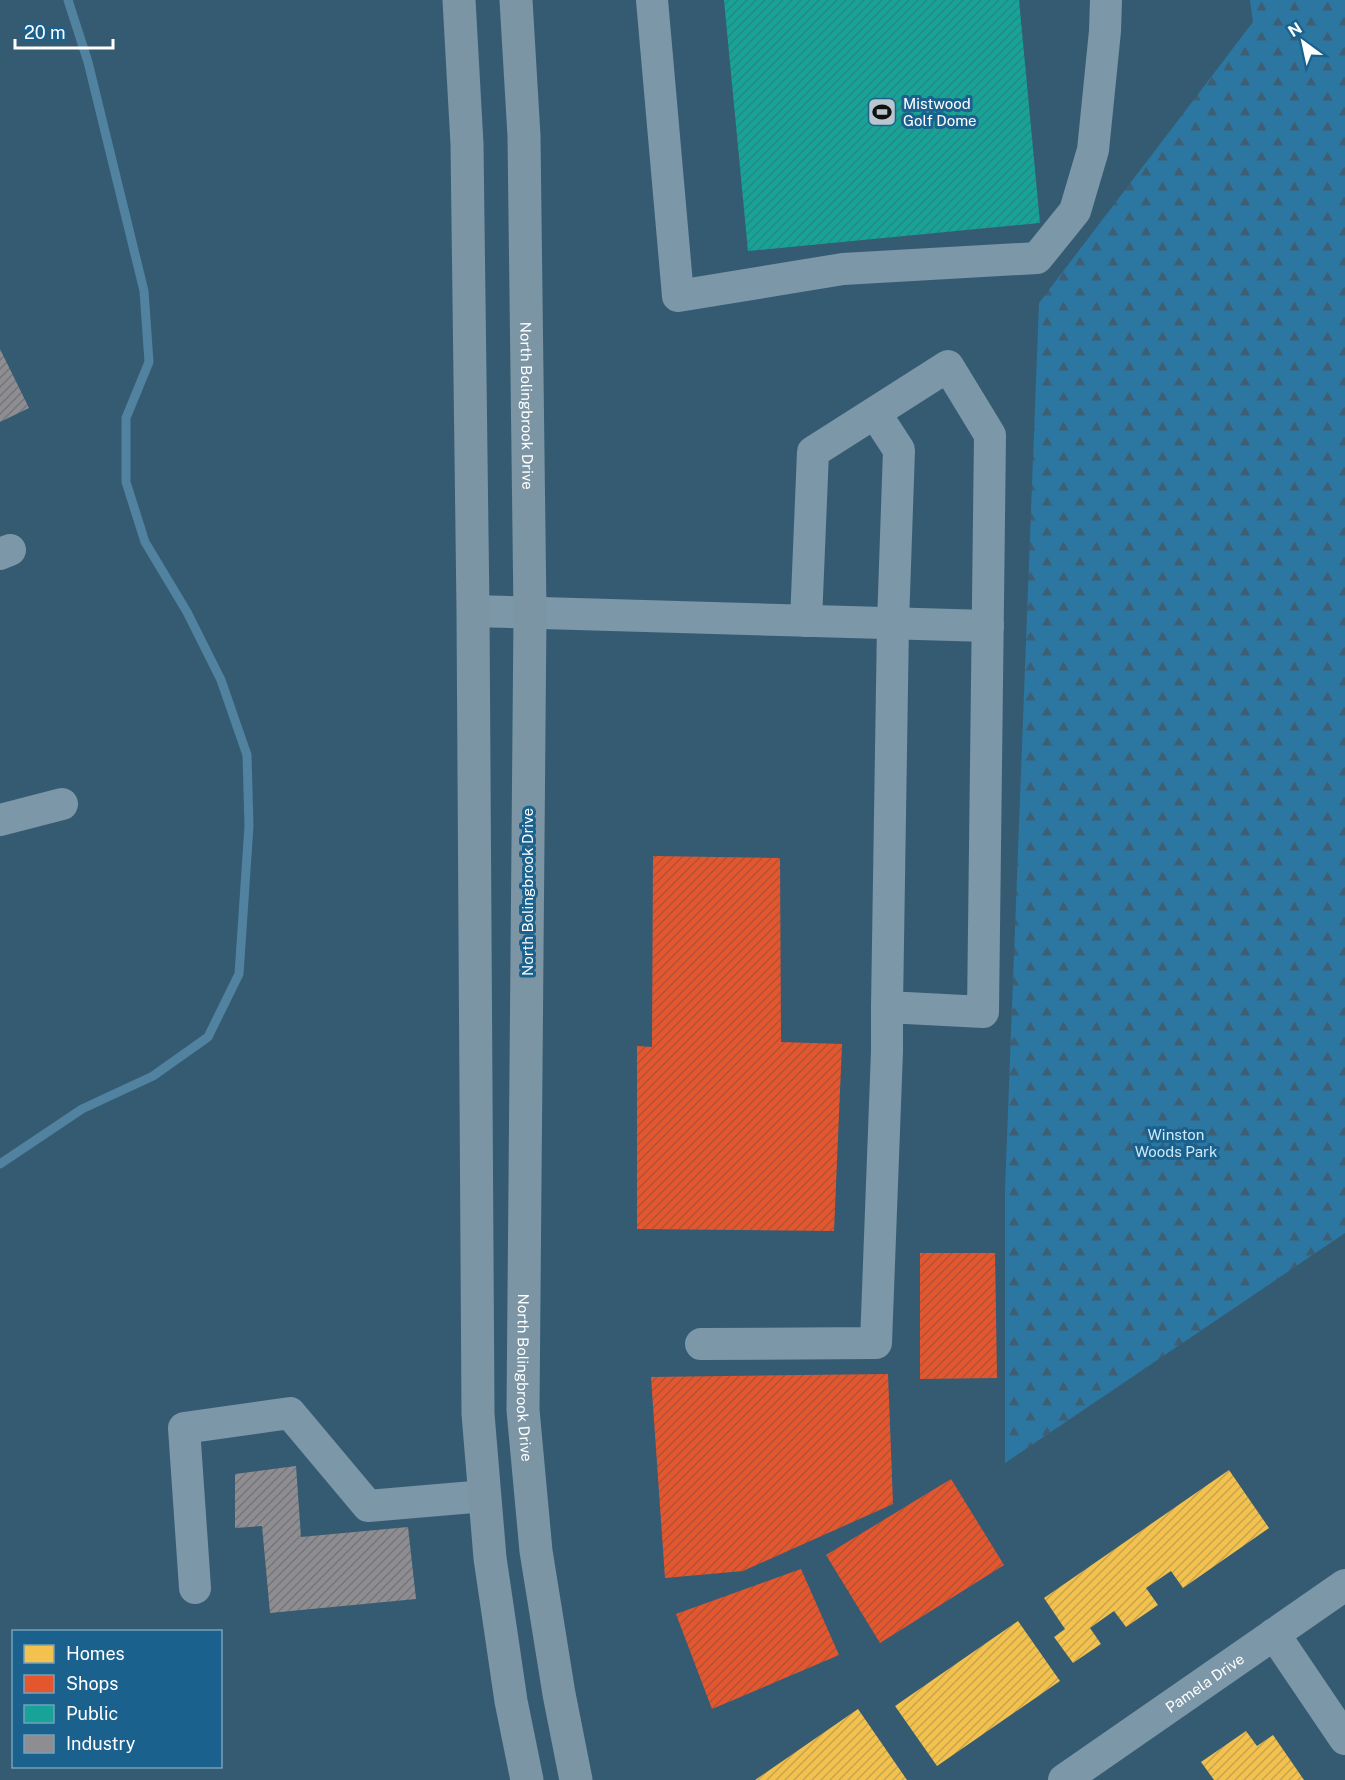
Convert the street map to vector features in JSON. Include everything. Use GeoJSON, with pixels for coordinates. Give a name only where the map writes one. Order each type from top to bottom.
{"type":"FeatureCollection","features":[{"type":"Feature","properties":{"kind":"main road"},"geometry":{"type":"LineString","coordinates":[[459,0],[467,144],[473,611],[478,1414],[490,1558],[507,1679],[526,1780]]}},
{"type":"Feature","properties":{"kind":"main road","name":"North Bolingbrook Drive"},"geometry":{"type":"LineString","coordinates":[[516,0],[524,136],[530,613],[523,1410],[536,1551],[559,1694],[576,1780]]}},
{"type":"Feature","properties":{"kind":"street"},"geometry":{"type":"LineString","coordinates":[[652,0],[678,296],[843,269],[1037,258],[1075,211],[1093,150],[1106,0]]}},
{"type":"Feature","properties":{"kind":"street"},"geometry":{"type":"LineString","coordinates":[[806,621],[813,452],[948,366],[990,435],[983,1012],[887,1007]]}},
{"type":"Feature","properties":{"kind":"street"},"geometry":{"type":"LineString","coordinates":[[701,1344],[876,1343],[887,1051],[892,623],[899,450],[875,413]]}},
{"type":"Feature","properties":{"kind":"street"},"geometry":{"type":"LineString","coordinates":[[473,611],[988,626]]}},
{"type":"Feature","properties":{"kind":"street"},"geometry":{"type":"LineString","coordinates":[[0,820],[62,804]]}},
{"type":"Feature","properties":{"kind":"street"},"geometry":{"type":"LineString","coordinates":[[195,1588],[184,1428],[290,1413],[368,1506],[485,1496]]}},
{"type":"Feature","properties":{"kind":"street","name":"Pamela Drive"},"geometry":{"type":"LineString","coordinates":[[1064,1780],[1345,1585]]}},
{"type":"Feature","properties":{"kind":"street"},"geometry":{"type":"LineString","coordinates":[[1274,1634],[1345,1739]]}},
{"type":"Feature","properties":{"kind":"green space","name":"Winston Woods Park"},"geometry":{"type":"Polygon","coordinates":[[[1250,0],[1345,0],[1345,1233],[1005,1463],[1005,1190],[1039,303],[1253,22],[1250,0]]]}},
{"type":"Feature","properties":{"kind":"building: Homes"},"geometry":{"type":"Polygon","coordinates":[[[1229,1470],[1269,1528],[1183,1588],[1171,1571],[1146,1588],[1158,1605],[1126,1627],[1114,1611],[1090,1628],[1101,1644],[1073,1663],[1054,1637],[1065,1629],[1044,1598],[1229,1470]]]}},
{"type":"Feature","properties":{"kind":"building: Homes"},"geometry":{"type":"Polygon","coordinates":[[[1018,1621],[1060,1681],[937,1766],[895,1706],[1018,1621]]]}},
{"type":"Feature","properties":{"kind":"building: Homes"},"geometry":{"type":"Polygon","coordinates":[[[858,1709],[907,1780],[755,1780],[858,1709]]]}},
{"type":"Feature","properties":{"kind":"building: Homes"},"geometry":{"type":"Polygon","coordinates":[[[1246,1731],[1257,1746],[1273,1735],[1304,1780],[1214,1780],[1201,1762],[1246,1731]]]}},
{"type":"Feature","properties":{"kind":"building: Shops"},"geometry":{"type":"Polygon","coordinates":[[[653,856],[780,858],[781,1042],[842,1044],[834,1231],[637,1229],[637,1046],[652,1047],[653,856]]]}},
{"type":"Feature","properties":{"kind":"building: Shops"},"geometry":{"type":"Polygon","coordinates":[[[920,1253],[995,1253],[997,1378],[920,1379],[920,1253]]]}},
{"type":"Feature","properties":{"kind":"building: Shops"},"geometry":{"type":"Polygon","coordinates":[[[888,1374],[893,1504],[743,1571],[665,1578],[651,1377],[888,1374]]]}},
{"type":"Feature","properties":{"kind":"building: Shops"},"geometry":{"type":"Polygon","coordinates":[[[951,1479],[1004,1565],[880,1643],[826,1555],[951,1479]]]}},
{"type":"Feature","properties":{"kind":"building: Shops"},"geometry":{"type":"Polygon","coordinates":[[[801,1569],[839,1655],[712,1709],[676,1614],[801,1569]]]}},
{"type":"Feature","properties":{"kind":"building: Public","name":"Mistwood Golf Dome"},"geometry":{"type":"Polygon","coordinates":[[[724,0],[1019,0],[1040,223],[748,251],[724,0]]]}},
{"type":"Feature","properties":{"kind":"building: Industry"},"geometry":{"type":"Polygon","coordinates":[[[0,349],[29,408],[0,422],[0,349]]]}},
{"type":"Feature","properties":{"kind":"building: Industry"},"geometry":{"type":"Polygon","coordinates":[[[296,1466],[301,1537],[408,1527],[416,1599],[270,1613],[262,1526],[235,1528],[235,1474],[296,1466]]]}},
{"type":"Feature","properties":{"kind":"waterway"},"geometry":{"type":"LineString","coordinates":[[0,1164],[82,1109],[153,1076],[208,1037],[239,974],[249,826],[247,755],[221,680],[187,612],[145,542],[126,482],[126,418],[149,362],[144,291],[88,62],[68,0]]}},
{"type":"Feature","properties":{"kind":"place","name":"Mistwood Golf Dome"},"geometry":{"type":"Point","coordinates":[882,112]}}]}
